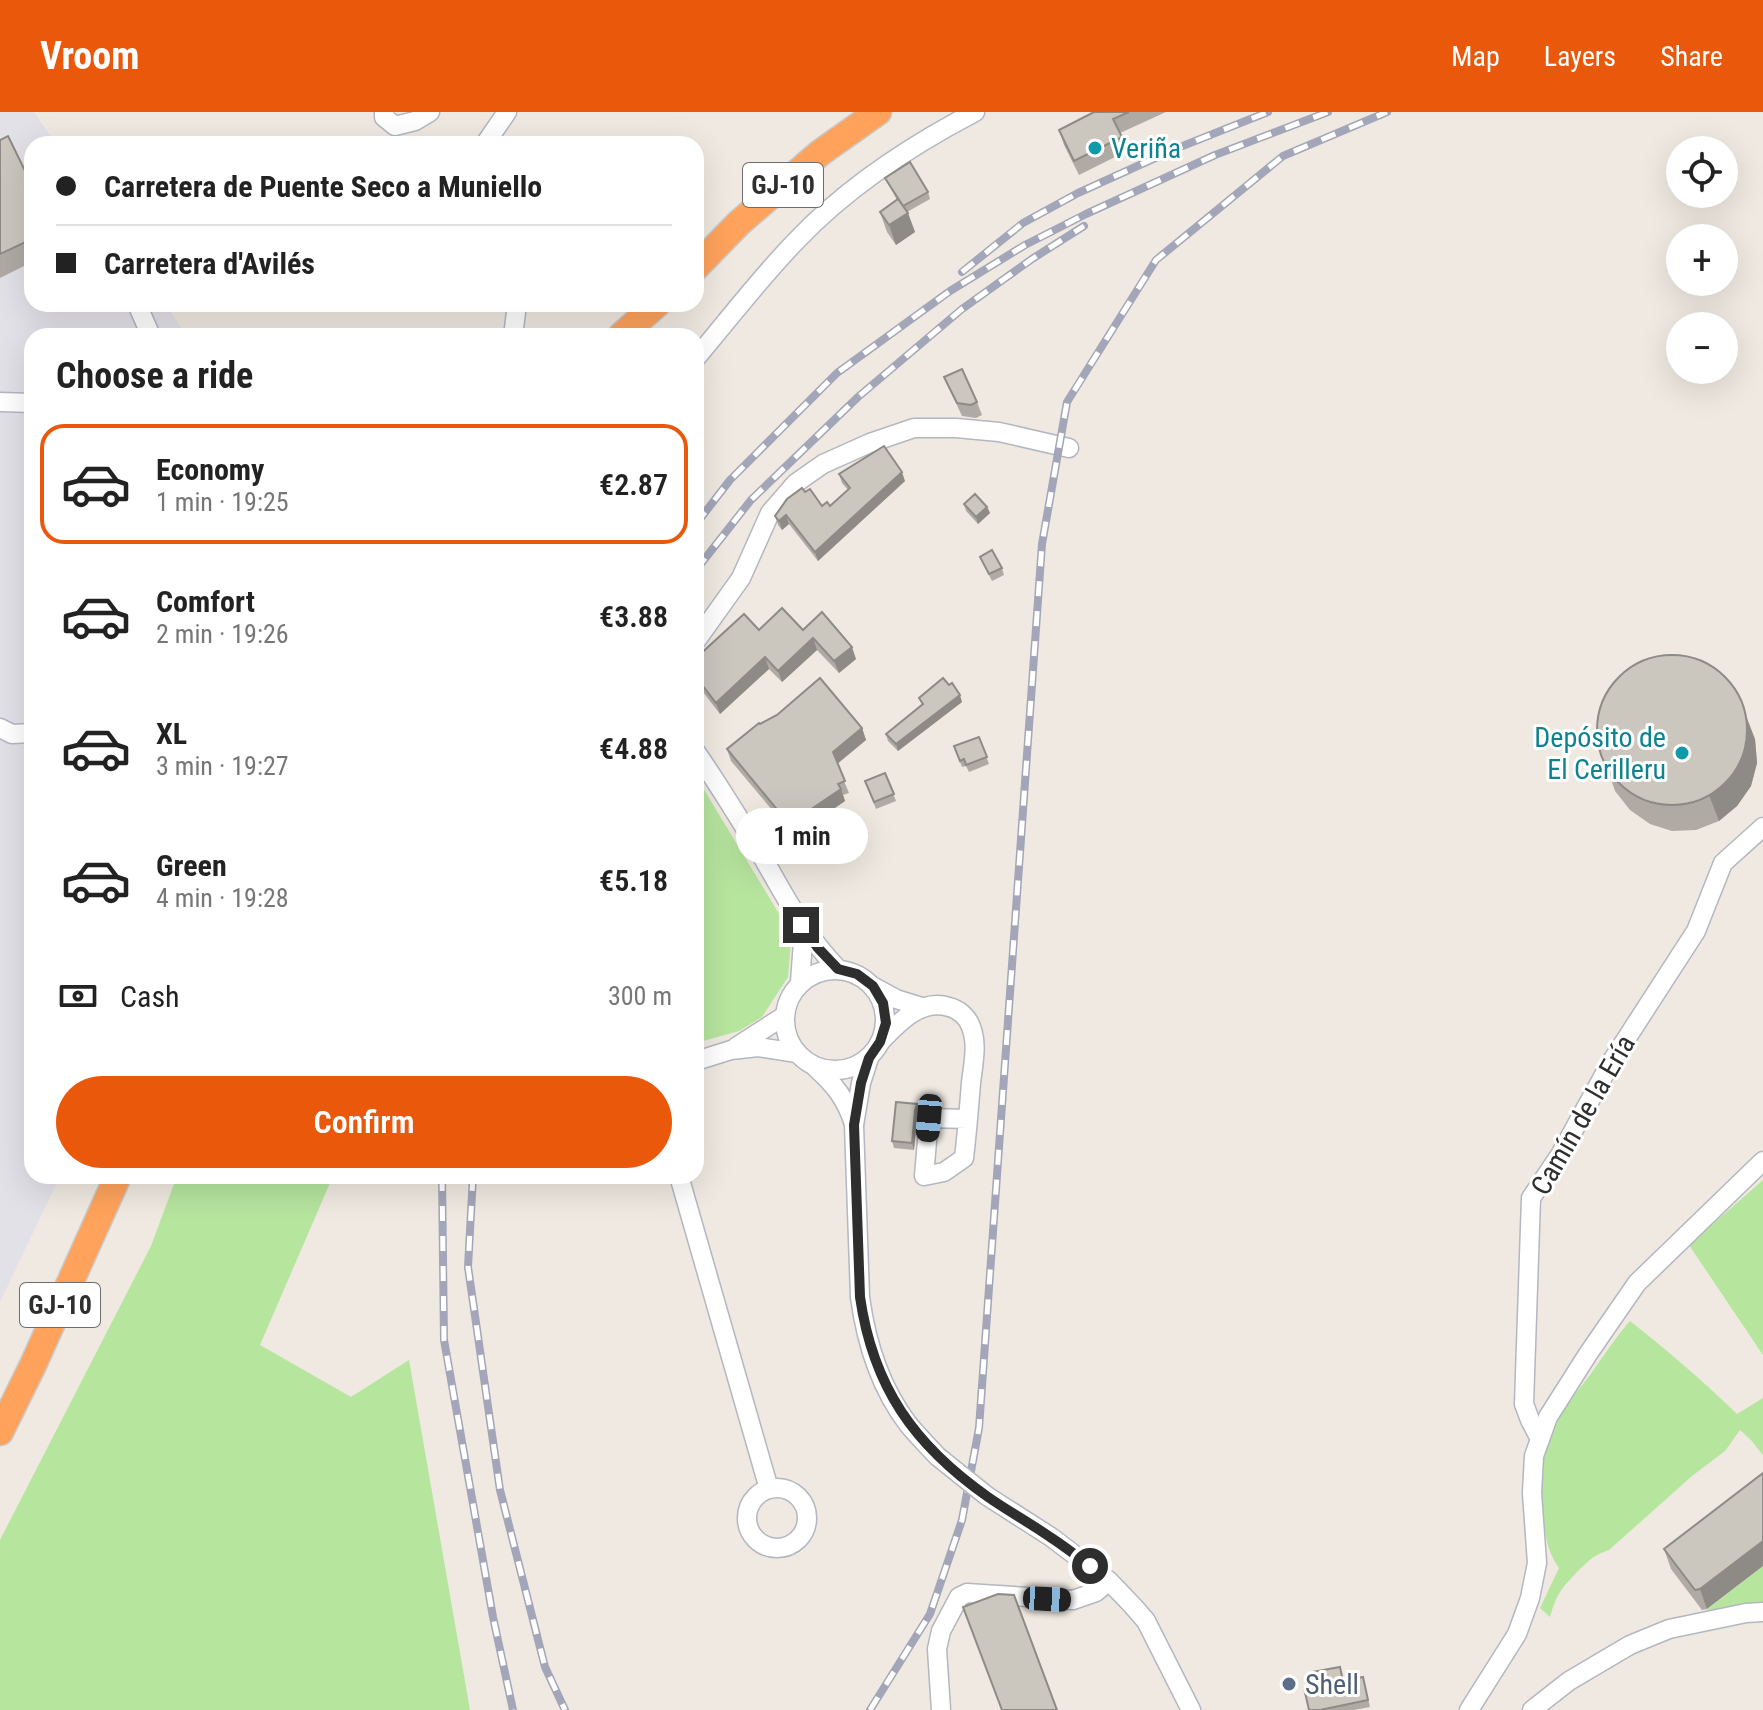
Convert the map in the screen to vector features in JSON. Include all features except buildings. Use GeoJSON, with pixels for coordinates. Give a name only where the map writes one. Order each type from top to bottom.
{"type":"FeatureCollection","features":[{"type":"Feature","properties":{"kind":"highway","name":"GJ-10"},"geometry":{"type":"LineString","coordinates":[[704,259],[739,223],[820,153],[878,112]]}},
{"type":"Feature","properties":{"kind":"highway"},"geometry":{"type":"LineString","coordinates":[[631,328],[650,312]]}},
{"type":"Feature","properties":{"kind":"highway","name":"GJ-10"},"geometry":{"type":"LineString","coordinates":[[0,1432],[114,1184]]}},
{"type":"Feature","properties":{"kind":"street"},"geometry":{"type":"LineString","coordinates":[[384,112],[384,117],[395,126],[415,121],[430,112]]}},
{"type":"Feature","properties":{"kind":"street"},"geometry":{"type":"LineString","coordinates":[[490,136],[507,112]]}},
{"type":"Feature","properties":{"kind":"street"},"geometry":{"type":"LineString","coordinates":[[704,349],[796,241],[828,211],[872,175],[975,112]]}},
{"type":"Feature","properties":{"kind":"street"},"geometry":{"type":"LineString","coordinates":[[0,402],[24,403]]}},
{"type":"Feature","properties":{"kind":"street"},"geometry":{"type":"LineString","coordinates":[[704,630],[741,578],[770,513],[796,483],[823,464],[914,428],[999,432],[1069,448]]}},
{"type":"Feature","properties":{"kind":"street"},"geometry":{"type":"LineString","coordinates":[[0,728],[12,734],[24,733]]}},
{"type":"Feature","properties":{"kind":"street"},"geometry":{"type":"LineString","coordinates":[[704,765],[801,925],[838,969]]}},
{"type":"Feature","properties":{"kind":"street","name":"Camín de la Ería"},"geometry":{"type":"LineString","coordinates":[[1540,1439],[1524,1404],[1531,1198],[1560,1155],[1610,1064],[1696,931],[1723,863],[1763,827]]}},
{"type":"Feature","properties":{"kind":"street"},"geometry":{"type":"LineString","coordinates":[[800,982],[801,925]]}},
{"type":"Feature","properties":{"kind":"street"},"geometry":{"type":"LineString","coordinates":[[854,1125],[848,1105],[832,1083],[797,1053],[787,1036],[784,1016],[789,997],[800,982],[818,972],[838,969],[857,974],[896,999],[922,1007]]}},
{"type":"Feature","properties":{"kind":"street"},"geometry":{"type":"LineString","coordinates":[[873,986],[883,1003],[886,1023],[880,1042]]}},
{"type":"Feature","properties":{"kind":"street"},"geometry":{"type":"LineString","coordinates":[[968,1119],[929,1118],[924,1176],[944,1172],[964,1158],[968,1119],[975,1045],[971,1024],[957,1009],[941,1004],[922,1007],[880,1042],[869,1058],[854,1125],[860,1297],[875,1365],[908,1423],[937,1456],[987,1496],[1051,1537],[1109,1581],[1146,1621],[1191,1710]]}},
{"type":"Feature","properties":{"kind":"street"},"geometry":{"type":"LineString","coordinates":[[731,1050],[784,1016]]}},
{"type":"Feature","properties":{"kind":"street"},"geometry":{"type":"LineString","coordinates":[[704,1058],[731,1050],[758,1047],[797,1053]]}},
{"type":"Feature","properties":{"kind":"street"},"geometry":{"type":"LineString","coordinates":[[813,1065],[832,1070],[851,1068],[869,1058]]}},
{"type":"Feature","properties":{"kind":"street"},"geometry":{"type":"LineString","coordinates":[[1469,1710],[1517,1634],[1530,1598],[1537,1563],[1532,1493],[1534,1456],[1548,1417],[1637,1283],[1763,1161]]}},
{"type":"Feature","properties":{"kind":"street"},"geometry":{"type":"LineString","coordinates":[[681,1184],[769,1489]]}},
{"type":"Feature","properties":{"kind":"street"},"geometry":{"type":"LineString","coordinates":[[941,1710],[937,1649],[941,1631],[959,1597],[967,1593],[1073,1600],[1096,1592],[1109,1581]]}},
{"type":"Feature","properties":{"kind":"street"},"geometry":{"type":"LineString","coordinates":[[1532,1710],[1569,1681],[1630,1645],[1669,1629],[1763,1612]]}},
{"type":"Feature","properties":{"kind":"shaded area"},"geometry":{"type":"Polygon","coordinates":[[[0,112],[34,112],[50,136],[24,136],[24,312],[171,312],[181,328],[24,328],[24,1184],[56,1184],[0,1302],[0,112]]]}},
{"type":"Feature","properties":{"kind":"green space"},"geometry":{"type":"Polygon","coordinates":[[[704,790],[784,922],[791,942],[788,977],[762,1017],[739,1031],[704,1041],[704,790]]]}},
{"type":"Feature","properties":{"kind":"green space"},"geometry":{"type":"Polygon","coordinates":[[[1763,1180],[1763,1355],[1689,1245],[1763,1180]]]}},
{"type":"Feature","properties":{"kind":"green space"},"geometry":{"type":"Polygon","coordinates":[[[174,1184],[330,1184],[260,1345],[351,1397],[409,1360],[470,1710],[0,1710],[0,1540],[151,1246],[174,1184]]]}},
{"type":"Feature","properties":{"kind":"green space"},"geometry":{"type":"Polygon","coordinates":[[[1630,1321],[1737,1414],[1763,1398],[1763,1455],[1740,1430],[1725,1451],[1692,1476],[1609,1550],[1595,1556],[1577,1572],[1560,1592],[1550,1617],[1540,1608],[1559,1568],[1546,1536],[1541,1489],[1542,1463],[1548,1438],[1560,1414],[1630,1321]]]}},
{"type":"Feature","properties":{"kind":"green space"},"geometry":{"type":"Polygon","coordinates":[[[1763,1566],[1763,1604],[1704,1612],[1763,1566]]]}},
{"type":"Feature","properties":{"kind":"railway"},"geometry":{"type":"LineString","coordinates":[[962,272],[1023,223],[1078,193],[1175,149],[1268,112]]}},
{"type":"Feature","properties":{"kind":"railway"},"geometry":{"type":"LineString","coordinates":[[704,514],[730,480],[837,373],[950,291],[1025,245],[1086,214],[1215,155],[1328,112]]}},
{"type":"Feature","properties":{"kind":"railway"},"geometry":{"type":"LineString","coordinates":[[870,1710],[930,1614],[962,1520],[979,1428],[1042,544],[1067,402],[1156,260],[1283,156],[1387,112]]}},
{"type":"Feature","properties":{"kind":"railway"},"geometry":{"type":"LineString","coordinates":[[704,560],[751,500],[858,397],[962,309],[1084,226]]}},
{"type":"Feature","properties":{"kind":"railway"},"geometry":{"type":"LineString","coordinates":[[442,1184],[444,1340],[493,1617],[513,1710]]}},
{"type":"Feature","properties":{"kind":"railway"},"geometry":{"type":"LineString","coordinates":[[473,1184],[468,1267],[500,1490],[545,1667],[565,1710]]}},
{"type":"Feature","properties":{"kind":"place","name":"Veriña"},"geometry":{"type":"Point","coordinates":[1095,148]}},
{"type":"Feature","properties":{"kind":"place","name":"Depósito de El Cerilleru"},"geometry":{"type":"Point","coordinates":[1682,753]}},
{"type":"Feature","properties":{"kind":"place","name":"Shell"},"geometry":{"type":"Point","coordinates":[1289,1684]}},
{"type":"Feature","properties":{"kind":"route"},"geometry":{"type":"LineString","coordinates":[[801,925],[838,969],[857,974],[873,986],[883,1003],[886,1023],[861,1083],[854,1125],[860,1297],[875,1365],[908,1423],[937,1456],[987,1496],[1090,1566]]}}]}
